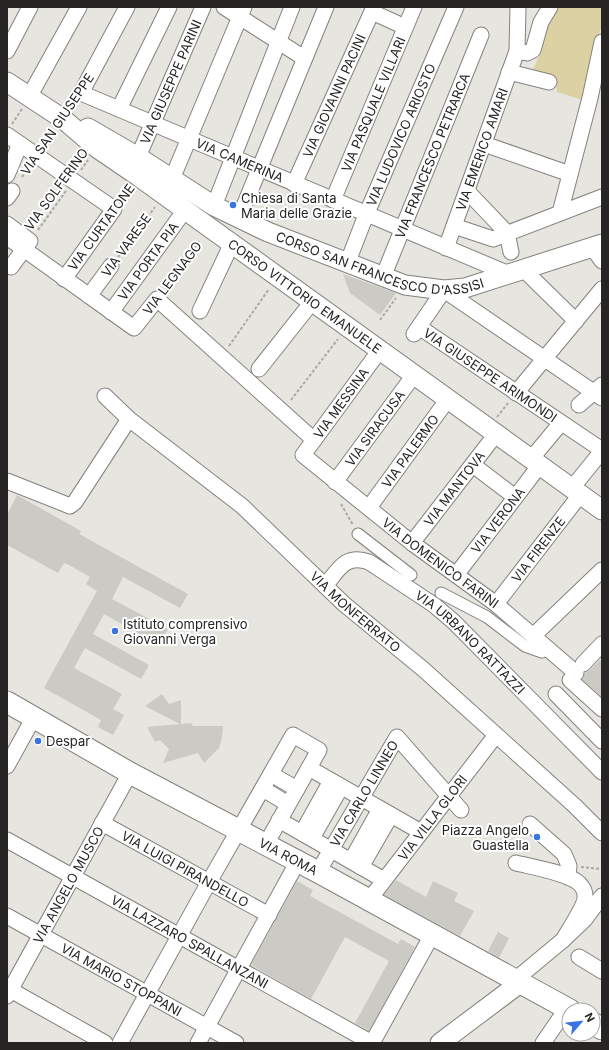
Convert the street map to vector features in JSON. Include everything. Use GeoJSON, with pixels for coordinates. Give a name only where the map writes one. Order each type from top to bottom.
{"type":"FeatureCollection","features":[{"type":"Feature","properties":{"kind":"main road","name":"VIA ROMA"},"geometry":{"type":"LineString","coordinates":[[7,702],[130,773],[298,861],[561,1005]]}},
{"type":"Feature","properties":{"kind":"street"},"geometry":{"type":"LineString","coordinates":[[7,50],[30,7]]}},
{"type":"Feature","properties":{"kind":"street"},"geometry":{"type":"LineString","coordinates":[[29,97],[79,7]]}},
{"type":"Feature","properties":{"kind":"street","name":"VIA SAN GIUSEPPE"},"geometry":{"type":"LineString","coordinates":[[81,93],[128,7]]}},
{"type":"Feature","properties":{"kind":"street"},"geometry":{"type":"LineString","coordinates":[[120,109],[169,7]]}},
{"type":"Feature","properties":{"kind":"street","name":"VIA GIUSEPPE PARINI"},"geometry":{"type":"LineString","coordinates":[[138,157],[203,7]]}},
{"type":"Feature","properties":{"kind":"street"},"geometry":{"type":"LineString","coordinates":[[224,7],[242,12],[278,41],[304,58]]}},
{"type":"Feature","properties":{"kind":"street"},"geometry":{"type":"LineString","coordinates":[[214,206],[292,7]]}},
{"type":"Feature","properties":{"kind":"street"},"geometry":{"type":"LineString","coordinates":[[240,218],[326,7]]}},
{"type":"Feature","properties":{"kind":"street","name":"VIA PASQUALE VILLARI"},"geometry":{"type":"LineString","coordinates":[[333,200],[414,7]]}},
{"type":"Feature","properties":{"kind":"street","name":"VIA LUDOVICO ARIOSTO"},"geometry":{"type":"LineString","coordinates":[[347,264],[366,215],[456,7]]}},
{"type":"Feature","properties":{"kind":"street","name":"VIA EMERICO AMARI"},"geometry":{"type":"LineString","coordinates":[[446,248],[517,51],[518,7]]}},
{"type":"Feature","properties":{"kind":"street"},"geometry":{"type":"LineString","coordinates":[[517,51],[527,53],[533,50],[541,22],[550,7]]}},
{"type":"Feature","properties":{"kind":"street"},"geometry":{"type":"LineString","coordinates":[[373,10],[405,27]]}},
{"type":"Feature","properties":{"kind":"street","name":"VIA GIOVANNI PACINI"},"geometry":{"type":"LineString","coordinates":[[294,184],[373,10]]}},
{"type":"Feature","properties":{"kind":"street"},"geometry":{"type":"LineString","coordinates":[[168,187],[242,12]]}},
{"type":"Feature","properties":{"kind":"street","name":"VIA FRANCESCO PETRARCA"},"geometry":{"type":"LineString","coordinates":[[383,277],[481,35]]}},
{"type":"Feature","properties":{"kind":"street"},"geometry":{"type":"LineString","coordinates":[[560,213],[570,174],[596,100],[602,42]]}},
{"type":"Feature","properties":{"kind":"street"},"geometry":{"type":"LineString","coordinates":[[509,72],[549,82]]}},
{"type":"Feature","properties":{"kind":"street","name":"CORSO VITTORIO EMANUELE"},"geometry":{"type":"LineString","coordinates":[[7,82],[63,119],[97,148],[138,176],[168,187],[185,210],[602,510]]}},
{"type":"Feature","properties":{"kind":"street","name":"VIA CAMERINA"},"geometry":{"type":"LineString","coordinates":[[81,93],[402,230],[446,248],[516,272]]}},
{"type":"Feature","properties":{"kind":"street","name":"CORSO SAN FRANCESCO D'ASSISI"},"geometry":{"type":"LineString","coordinates":[[63,119],[86,127],[138,157],[168,187],[214,206],[268,232],[347,264],[405,285],[444,290],[465,288],[516,272],[599,251]]}},
{"type":"Feature","properties":{"kind":"street"},"geometry":{"type":"LineString","coordinates":[[9,130],[20,144],[114,209]]}},
{"type":"Feature","properties":{"kind":"street"},"geometry":{"type":"LineString","coordinates":[[7,175],[20,144]]}},
{"type":"Feature","properties":{"kind":"street"},"geometry":{"type":"LineString","coordinates":[[484,144],[570,174]]}},
{"type":"Feature","properties":{"kind":"street"},"geometry":{"type":"LineString","coordinates":[[467,191],[507,233],[511,252]]}},
{"type":"Feature","properties":{"kind":"street"},"geometry":{"type":"LineString","coordinates":[[454,226],[493,239],[602,197]]}},
{"type":"Feature","properties":{"kind":"street","name":"VIA CURTATONE"},"geometry":{"type":"LineString","coordinates":[[64,279],[114,209]]}},
{"type":"Feature","properties":{"kind":"street","name":"VIA PORTA PIA"},"geometry":{"type":"LineString","coordinates":[[111,312],[185,210]]}},
{"type":"Feature","properties":{"kind":"street"},"geometry":{"type":"LineString","coordinates":[[7,224],[27,245],[64,279],[111,312]]}},
{"type":"Feature","properties":{"kind":"street"},"geometry":{"type":"LineString","coordinates":[[7,238],[27,245]]}},
{"type":"Feature","properties":{"kind":"street"},"geometry":{"type":"LineString","coordinates":[[200,311],[232,243]]}},
{"type":"Feature","properties":{"kind":"street"},"geometry":{"type":"LineString","coordinates":[[11,267],[27,245]]}},
{"type":"Feature","properties":{"kind":"street","name":"VIA VARESE"},"geometry":{"type":"LineString","coordinates":[[89,296],[111,266]]}},
{"type":"Feature","properties":{"kind":"street"},"geometry":{"type":"LineString","coordinates":[[516,272],[576,321]]}},
{"type":"Feature","properties":{"kind":"street"},"geometry":{"type":"LineString","coordinates":[[444,290],[544,359],[599,391],[579,405]]}},
{"type":"Feature","properties":{"kind":"street","name":"VIA GIUSEPPE ARIMONDI"},"geometry":{"type":"LineString","coordinates":[[444,290],[417,330],[516,393],[602,451],[576,492]]}},
{"type":"Feature","properties":{"kind":"street"},"geometry":{"type":"LineString","coordinates":[[516,393],[602,290]]}},
{"type":"Feature","properties":{"kind":"street"},"geometry":{"type":"LineString","coordinates":[[157,299],[314,440]]}},
{"type":"Feature","properties":{"kind":"street","name":"VIA LEGNAGO"},"geometry":{"type":"LineString","coordinates":[[111,312],[134,328],[157,299]]}},
{"type":"Feature","properties":{"kind":"street"},"geometry":{"type":"LineString","coordinates":[[258,369],[312,302]]}},
{"type":"Feature","properties":{"kind":"street","name":"VIA MESSINA"},"geometry":{"type":"LineString","coordinates":[[303,455],[380,350]]}},
{"type":"Feature","properties":{"kind":"street","name":"VIA SIRACUSA"},"geometry":{"type":"LineString","coordinates":[[336,482],[414,374]]}},
{"type":"Feature","properties":{"kind":"street","name":"VIA MONFERRATO"},"geometry":{"type":"LineString","coordinates":[[105,396],[129,418],[242,506],[344,604],[423,670],[575,806],[602,833]]}},
{"type":"Feature","properties":{"kind":"street","name":"VIA PALERMO"},"geometry":{"type":"LineString","coordinates":[[373,502],[448,399]]}},
{"type":"Feature","properties":{"kind":"street"},"geometry":{"type":"LineString","coordinates":[[7,481],[70,506],[75,502],[129,418]]}},
{"type":"Feature","properties":{"kind":"street","name":"VIA GIUSEPPE ARIMONDI"},"geometry":{"type":"LineString","coordinates":[[536,462],[561,423]]}},
{"type":"Feature","properties":{"kind":"street","name":"VIA MANTOVA"},"geometry":{"type":"LineString","coordinates":[[412,543],[473,465],[492,431]]}},
{"type":"Feature","properties":{"kind":"street","name":"VIA DOMENICO FARINI"},"geometry":{"type":"LineString","coordinates":[[303,455],[412,543],[496,604],[576,672],[602,709]]}},
{"type":"Feature","properties":{"kind":"street","name":"VIA VERONA"},"geometry":{"type":"LineString","coordinates":[[456,575],[516,497],[536,462]]}},
{"type":"Feature","properties":{"kind":"street"},"geometry":{"type":"LineString","coordinates":[[473,465],[516,497]]}},
{"type":"Feature","properties":{"kind":"street","name":"VIA FIRENZE"},"geometry":{"type":"LineString","coordinates":[[496,604],[576,492]]}},
{"type":"Feature","properties":{"kind":"street"},"geometry":{"type":"LineString","coordinates":[[358,534],[411,575]]}},
{"type":"Feature","properties":{"kind":"street","name":"VIA URBANO RATTAZZI"},"geometry":{"type":"LineString","coordinates":[[325,586],[349,560],[359,559],[369,562],[382,570],[434,605],[454,622],[602,772]]}},
{"type":"Feature","properties":{"kind":"street"},"geometry":{"type":"LineString","coordinates":[[533,636],[602,570]]}},
{"type":"Feature","properties":{"kind":"street"},"geometry":{"type":"LineString","coordinates":[[441,593],[487,617],[525,646],[542,652]]}},
{"type":"Feature","properties":{"kind":"street"},"geometry":{"type":"LineString","coordinates":[[576,672],[602,644]]}},
{"type":"Feature","properties":{"kind":"street"},"geometry":{"type":"LineString","coordinates":[[556,694],[602,741]]}},
{"type":"Feature","properties":{"kind":"street"},"geometry":{"type":"LineString","coordinates":[[7,766],[34,717]]}},
{"type":"Feature","properties":{"kind":"street"},"geometry":{"type":"LineString","coordinates":[[120,1043],[209,882],[293,735],[319,750],[266,844]]}},
{"type":"Feature","properties":{"kind":"street","name":"VIA VILLA GLORI"},"geometry":{"type":"LineString","coordinates":[[369,900],[496,735]]}},
{"type":"Feature","properties":{"kind":"street","name":"VIA CARLO LINNEO"},"geometry":{"type":"LineString","coordinates":[[318,872],[397,737],[461,810]]}},
{"type":"Feature","properties":{"kind":"street"},"geometry":{"type":"LineString","coordinates":[[309,768],[421,832]]}},
{"type":"Feature","properties":{"kind":"street","name":"VIA ANGELO MUSCO"},"geometry":{"type":"LineString","coordinates":[[8,992],[130,773]]}},
{"type":"Feature","properties":{"kind":"street"},"geometry":{"type":"LineString","coordinates":[[271,774],[297,789]]}},
{"type":"Feature","properties":{"kind":"street"},"geometry":{"type":"LineString","coordinates":[[307,836],[336,784]]}},
{"type":"Feature","properties":{"kind":"street"},"geometry":{"type":"LineString","coordinates":[[263,789],[288,804]]}},
{"type":"Feature","properties":{"kind":"street"},"geometry":{"type":"LineString","coordinates":[[356,864],[386,812]]}},
{"type":"Feature","properties":{"kind":"street"},"geometry":{"type":"LineString","coordinates":[[280,820],[384,880]]}},
{"type":"Feature","properties":{"kind":"street","name":"VIA LUIGI PIRANDELLO"},"geometry":{"type":"LineString","coordinates":[[102,823],[268,915]]}},
{"type":"Feature","properties":{"kind":"street"},"geometry":{"type":"LineString","coordinates":[[530,824],[564,854],[569,871],[583,888],[586,897],[563,940]]}},
{"type":"Feature","properties":{"kind":"street","name":"VIA LAZZARO SPALLANZANI"},"geometry":{"type":"LineString","coordinates":[[7,840],[372,1043]]}},
{"type":"Feature","properties":{"kind":"street"},"geometry":{"type":"LineString","coordinates":[[198,1043],[298,861]]}},
{"type":"Feature","properties":{"kind":"street"},"geometry":{"type":"LineString","coordinates":[[516,862],[569,871]]}},
{"type":"Feature","properties":{"kind":"street"},"geometry":{"type":"LineString","coordinates":[[440,1043],[517,982],[585,919],[602,896]]}},
{"type":"Feature","properties":{"kind":"street","name":"VIA MARIO STOPPANI"},"geometry":{"type":"LineString","coordinates":[[7,916],[236,1043]]}},
{"type":"Feature","properties":{"kind":"street"},"geometry":{"type":"LineString","coordinates":[[372,1043],[432,935]]}},
{"type":"Feature","properties":{"kind":"street"},"geometry":{"type":"LineString","coordinates":[[579,956],[602,971]]}},
{"type":"Feature","properties":{"kind":"street"},"geometry":{"type":"LineString","coordinates":[[8,992],[106,1043]]}},
{"type":"Feature","properties":{"kind":"street"},"geometry":{"type":"LineString","coordinates":[[543,1043],[561,1019]]}},
{"type":"Feature","properties":{"kind":"path"},"geometry":{"type":"LineString","coordinates":[[9,130],[29,97]]}},
{"type":"Feature","properties":{"kind":"path","name":"VIA SAN GIUSEPPE"},"geometry":{"type":"LineString","coordinates":[[10,194],[63,119]]}},
{"type":"Feature","properties":{"kind":"path","name":"VIA SOLFERINO"},"geometry":{"type":"LineString","coordinates":[[27,245],[97,148]]}},
{"type":"Feature","properties":{"kind":"path","name":"VIA CURTATONE"},"geometry":{"type":"LineString","coordinates":[[114,209],[138,176]]}},
{"type":"Feature","properties":{"kind":"path","name":"VIA VARESE"},"geometry":{"type":"LineString","coordinates":[[111,266],[168,187]]}},
{"type":"Feature","properties":{"kind":"path","name":"VIA LEGNAGO"},"geometry":{"type":"LineString","coordinates":[[157,299],[209,227]]}},
{"type":"Feature","properties":{"kind":"path"},"geometry":{"type":"LineString","coordinates":[[221,357],[278,277]]}},
{"type":"Feature","properties":{"kind":"path"},"geometry":{"type":"LineString","coordinates":[[380,320],[405,285]]}},
{"type":"Feature","properties":{"kind":"path"},"geometry":{"type":"LineString","coordinates":[[282,411],[348,327]]}},
{"type":"Feature","properties":{"kind":"path"},"geometry":{"type":"LineString","coordinates":[[492,431],[516,393]]}},
{"type":"Feature","properties":{"kind":"path"},"geometry":{"type":"LineString","coordinates":[[336,482],[340,502],[358,534]]}},
{"type":"Feature","properties":{"kind":"path"},"geometry":{"type":"LineString","coordinates":[[569,871],[602,869]]}},
{"type":"Feature","properties":{"kind":"shaded area"},"geometry":{"type":"Polygon","coordinates":[[[556,7],[602,7],[602,27],[582,100],[557,92],[556,77],[533,70],[541,52],[547,25],[556,7]]]}},
{"type":"Feature","properties":{"kind":"building"},"geometry":{"type":"Polygon","coordinates":[[[343,274],[396,293],[380,315],[350,293],[343,274]]]}},
{"type":"Feature","properties":{"kind":"building"},"geometry":{"type":"Polygon","coordinates":[[[17,495],[81,531],[79,534],[188,594],[180,608],[123,577],[112,599],[168,629],[159,645],[104,614],[93,634],[149,665],[141,679],[85,648],[74,668],[122,694],[113,709],[124,715],[113,735],[98,727],[101,720],[44,688],[97,591],[86,584],[90,577],[69,565],[64,563],[58,573],[7,545],[7,515],[17,495]]]}},
{"type":"Feature","properties":{"kind":"building"},"geometry":{"type":"Polygon","coordinates":[[[600,660],[602,662],[602,697],[582,679],[585,673],[600,660]]]}},
{"type":"Feature","properties":{"kind":"building"},"geometry":{"type":"Polygon","coordinates":[[[162,694],[169,704],[181,700],[181,724],[191,723],[193,726],[223,726],[219,748],[204,763],[198,753],[163,763],[169,749],[160,740],[155,742],[147,727],[180,724],[145,706],[162,694]]]}},
{"type":"Feature","properties":{"kind":"building"},"geometry":{"type":"Polygon","coordinates":[[[396,880],[426,897],[433,881],[458,893],[454,901],[474,911],[460,936],[384,895],[396,880]]]}},
{"type":"Feature","properties":{"kind":"building"},"geometry":{"type":"Polygon","coordinates":[[[297,881],[313,890],[310,896],[398,944],[401,939],[415,947],[369,1031],[355,1023],[389,961],[345,937],[311,999],[251,965],[297,881]]]}},
{"type":"Feature","properties":{"kind":"building"},"geometry":{"type":"Polygon","coordinates":[[[498,932],[509,938],[499,958],[488,951],[498,932]]]}},
{"type":"Feature","properties":{"kind":"place","name":"Chiesa di Santa Maria delle Grazie"},"geometry":{"type":"Point","coordinates":[233,205]}},
{"type":"Feature","properties":{"kind":"place","name":"Istituto comprensivo Giovanni Verga"},"geometry":{"type":"Point","coordinates":[115,631]}},
{"type":"Feature","properties":{"kind":"place","name":"Despar"},"geometry":{"type":"Point","coordinates":[38,741]}},
{"type":"Feature","properties":{"kind":"place","name":"Piazza Angelo Guastella"},"geometry":{"type":"Point","coordinates":[537,837]}}]}
